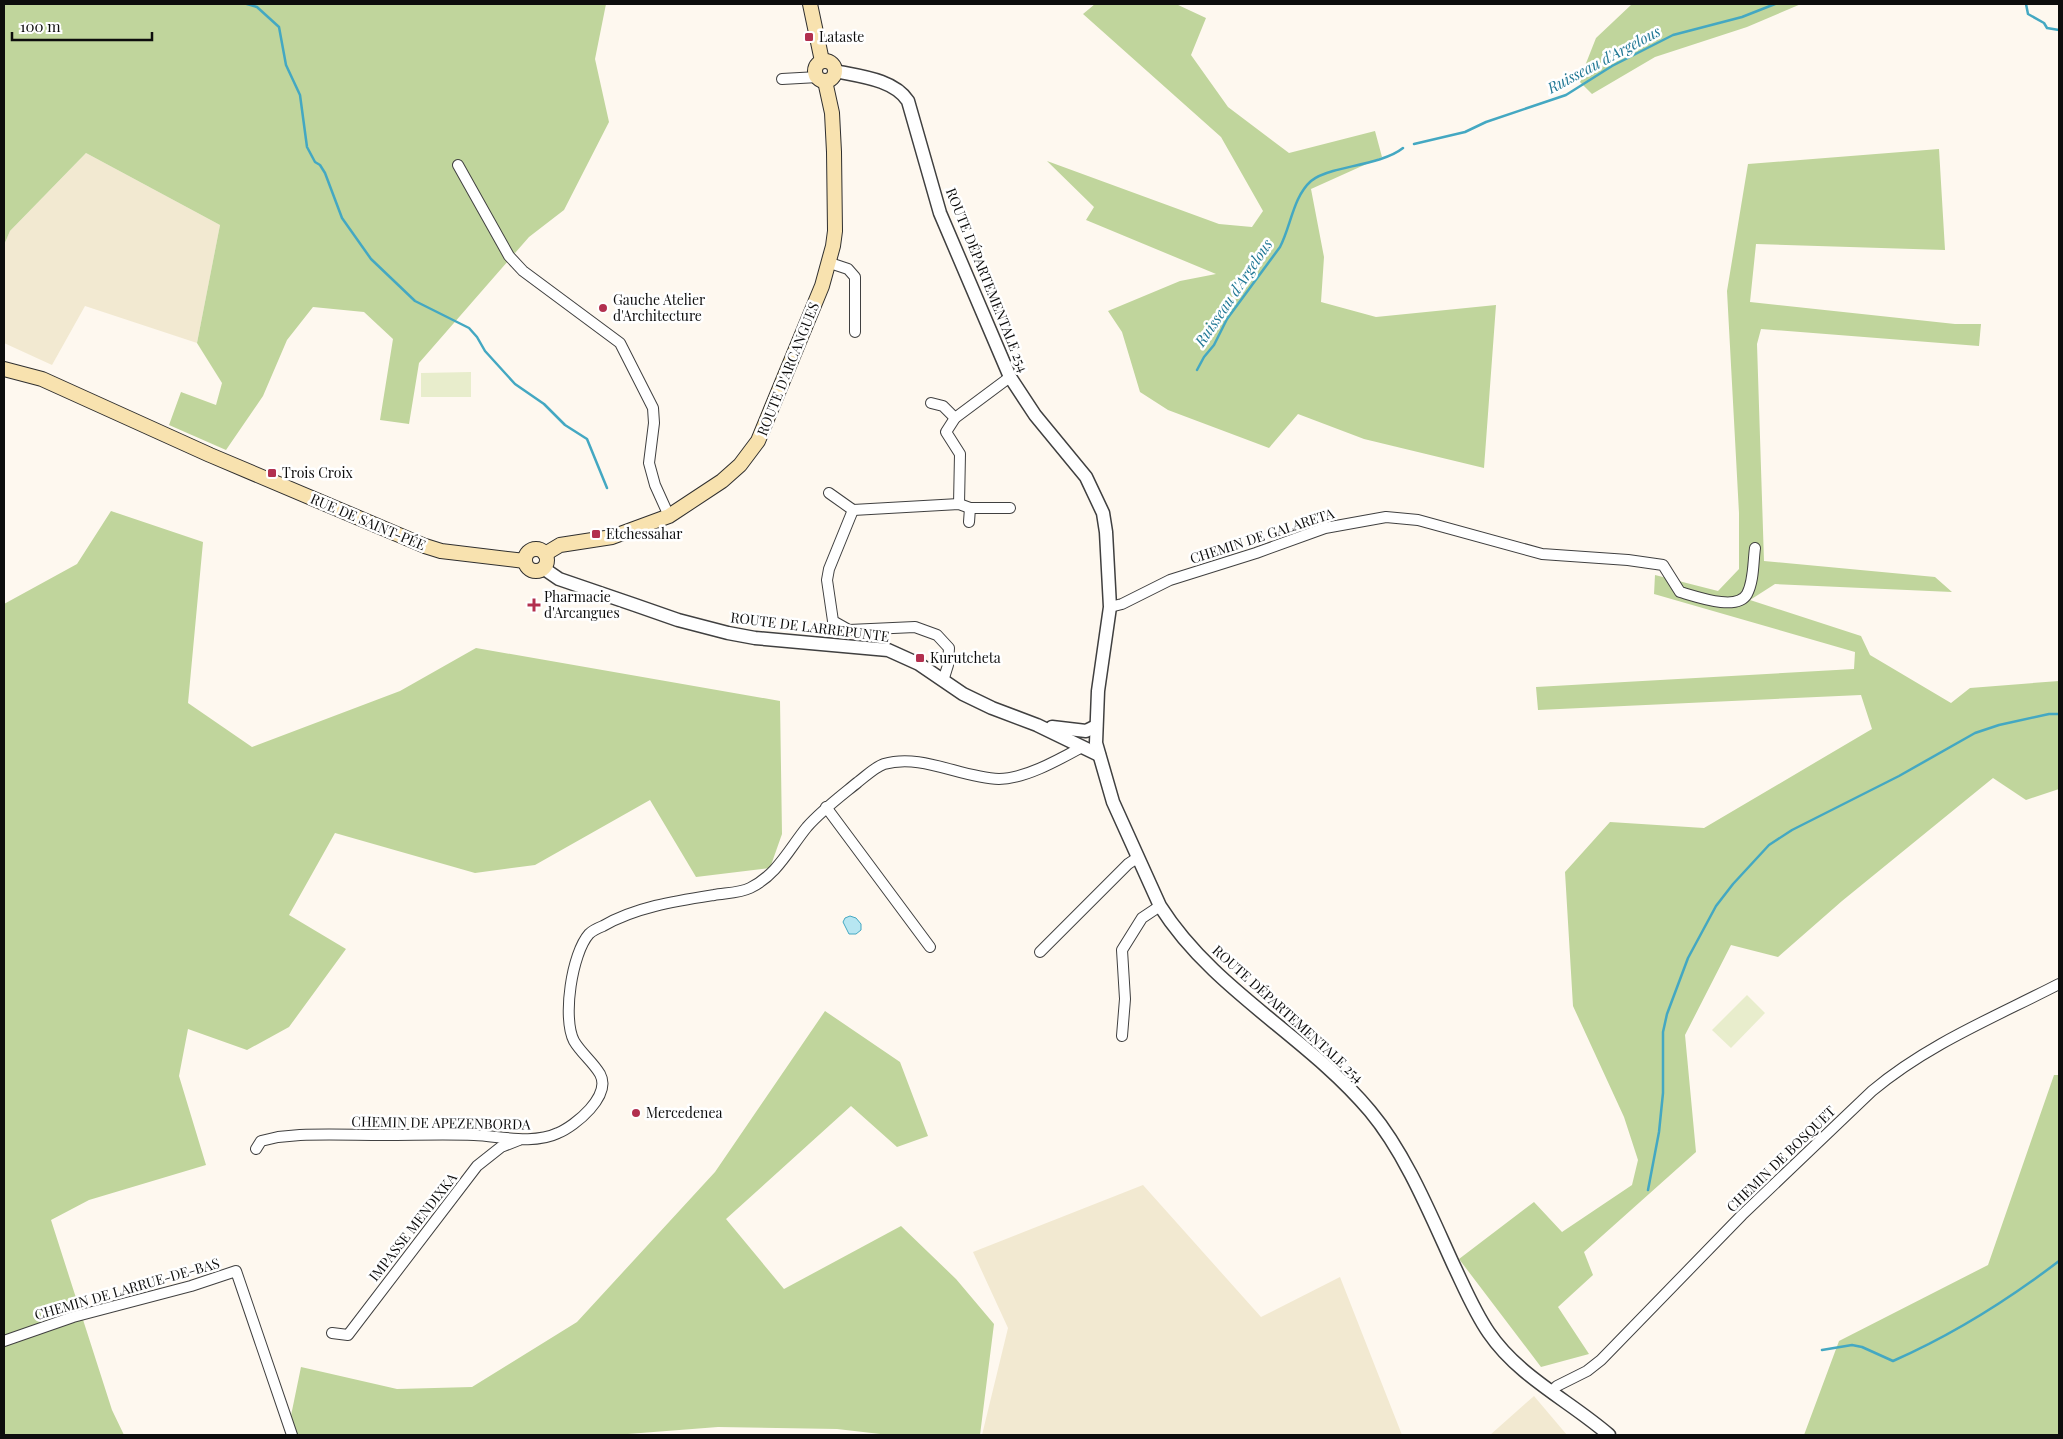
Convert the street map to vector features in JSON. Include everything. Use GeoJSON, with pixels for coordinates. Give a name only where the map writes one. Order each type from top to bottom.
{"type":"FeatureCollection","features":[{"type":"Feature","properties":{"kind":"main road"},"geometry":{"type":"LineString","coordinates":[[810,4],[822,61],[832,64],[826,76]]}},
{"type":"Feature","properties":{"kind":"main road","name":"ROUTE D'ARCANGUES"},"geometry":{"type":"LineString","coordinates":[[525,561],[527,554],[532,550],[539,550],[544,561],[560,545],[612,538],[669,516],[701,496],[740,465],[758,441],[799,344],[830,263],[835,231],[834,152],[832,113],[826,76]]}},
{"type":"Feature","properties":{"kind":"main road","name":"RUE DE SAINT-PÉE"},"geometry":{"type":"LineString","coordinates":[[4,369],[34,376],[210,455],[425,546],[441,551],[525,561]]}},
{"type":"Feature","properties":{"kind":"street"},"geometry":{"type":"LineString","coordinates":[[782,79],[826,76]]}},
{"type":"Feature","properties":{"kind":"street","name":"ROUTE DÉPARTEMENTALE 254"},"geometry":{"type":"LineString","coordinates":[[826,76],[867,78],[902,92],[908,101],[940,213],[1010,377],[1035,415],[1086,477],[1103,513],[1106,532],[1110,607],[1098,691],[1096,726],[1099,755],[1112,802],[1160,906],[1192,948],[1254,1007],[1343,1082],[1380,1124],[1399,1154],[1479,1317],[1490,1334],[1512,1361],[1609,1435]]}},
{"type":"Feature","properties":{"kind":"street"},"geometry":{"type":"LineString","coordinates":[[458,165],[509,256],[523,271],[620,344],[652,408],[654,423],[649,463],[655,485],[669,516]]}},
{"type":"Feature","properties":{"kind":"street"},"geometry":{"type":"LineString","coordinates":[[830,263],[848,269],[855,277],[855,332]]}},
{"type":"Feature","properties":{"kind":"street"},"geometry":{"type":"LineString","coordinates":[[959,504],[960,454],[946,432],[955,418],[1010,377]]}},
{"type":"Feature","properties":{"kind":"street"},"geometry":{"type":"LineString","coordinates":[[931,403],[943,406],[955,418]]}},
{"type":"Feature","properties":{"kind":"street"},"geometry":{"type":"LineString","coordinates":[[829,493],[853,510],[959,504],[970,508],[1010,508]]}},
{"type":"Feature","properties":{"kind":"street"},"geometry":{"type":"LineString","coordinates":[[969,522],[970,508]]}},
{"type":"Feature","properties":{"kind":"street"},"geometry":{"type":"LineString","coordinates":[[853,510],[829,569],[827,580],[834,621],[848,630],[915,627],[937,635],[949,648],[948,665],[942,681]]}},
{"type":"Feature","properties":{"kind":"street","name":"CHEMIN DE GALARETA"},"geometry":{"type":"LineString","coordinates":[[1110,607],[1122,604],[1170,580],[1256,553],[1326,528],[1386,517],[1418,520],[1542,554],[1628,560],[1663,565],[1680,592],[1708,600],[1733,603],[1740,601],[1746,595],[1751,580],[1755,548]]}},
{"type":"Feature","properties":{"kind":"street","name":"ROUTE DE LARREPUNTE"},"geometry":{"type":"LineString","coordinates":[[544,561],[559,579],[678,620],[728,633],[755,638],[888,650],[913,661],[970,698],[1037,725],[1099,755]]}},
{"type":"Feature","properties":{"kind":"street","name":"ROUTE DE LARREPUNTE"},"geometry":{"type":"LineString","coordinates":[[1037,725],[1081,731],[1086,731],[1096,726]]}},
{"type":"Feature","properties":{"kind":"street"},"geometry":{"type":"LineString","coordinates":[[1075,743],[1081,731]]}},
{"type":"Feature","properties":{"kind":"street","name":"CHEMIN DE APEZENBORDA"},"geometry":{"type":"LineString","coordinates":[[256,1149],[261,1141],[278,1136],[317,1134],[475,1135],[543,1138],[559,1133],[589,1111],[600,1092],[602,1076],[574,1040],[568,1019],[570,992],[579,952],[590,933],[619,917],[671,902],[748,890],[768,877],[780,865],[807,828],[826,807],[882,764],[918,762],[967,774],[999,779],[1012,777],[1055,761],[1067,748],[1075,743]]}},
{"type":"Feature","properties":{"kind":"street"},"geometry":{"type":"LineString","coordinates":[[826,807],[930,947]]}},
{"type":"Feature","properties":{"kind":"street"},"geometry":{"type":"LineString","coordinates":[[1040,952],[1128,864],[1137,858]]}},
{"type":"Feature","properties":{"kind":"street"},"geometry":{"type":"LineString","coordinates":[[1122,1036],[1126,999],[1122,950],[1142,918],[1160,906]]}},
{"type":"Feature","properties":{"kind":"street","name":"CHEMIN DE BOSQUET"},"geometry":{"type":"LineString","coordinates":[[1551,1392],[1557,1386],[1587,1371],[1601,1360],[1742,1215],[1893,1073],[1986,1018],[2059,984]]}},
{"type":"Feature","properties":{"kind":"street","name":"IMPASSE MENDIXKA"},"geometry":{"type":"LineString","coordinates":[[332,1333],[348,1334],[477,1166],[501,1147],[522,1138]]}},
{"type":"Feature","properties":{"kind":"street","name":"CHEMIN DE LARRUE-DE-BAS"},"geometry":{"type":"LineString","coordinates":[[4,1341],[73,1317],[191,1286],[236,1271],[292,1435]]}},
{"type":"Feature","properties":{"kind":"shaded area"},"geometry":{"type":"Polygon","coordinates":[[[86,153],[220,225],[197,343],[85,306],[52,365],[4,343],[4,245],[10,231],[86,153]]]}},
{"type":"Feature","properties":{"kind":"shaded area"},"geometry":{"type":"Polygon","coordinates":[[[1143,1185],[1261,1317],[1340,1277],[1402,1435],[982,1435],[1008,1328],[973,1252],[1143,1185]]]}},
{"type":"Feature","properties":{"kind":"shaded area"},"geometry":{"type":"Polygon","coordinates":[[[1534,1396],[1567,1435],[1490,1435],[1534,1396]]]}},
{"type":"Feature","properties":{"kind":"green space"},"geometry":{"type":"Polygon","coordinates":[[[4,4],[606,4],[595,59],[609,122],[564,210],[529,237],[419,363],[409,424],[380,420],[393,339],[364,312],[313,307],[287,340],[263,396],[226,450],[169,425],[181,392],[216,405],[222,383],[197,343],[220,225],[86,153],[10,231],[4,245],[4,4]]]}},
{"type":"Feature","properties":{"kind":"green space"},"geometry":{"type":"Polygon","coordinates":[[[1095,4],[1176,4],[1206,18],[1191,55],[1228,107],[1289,153],[1375,131],[1382,157],[1311,189],[1324,257],[1321,302],[1376,317],[1496,305],[1484,468],[1364,439],[1298,414],[1269,448],[1168,410],[1140,392],[1122,332],[1108,311],[1180,281],[1216,274],[1086,220],[1094,207],[1047,161],[1219,224],[1252,227],[1263,211],[1221,137],[1083,14],[1095,4]]]}},
{"type":"Feature","properties":{"kind":"green space"},"geometry":{"type":"Polygon","coordinates":[[[1632,4],[1801,4],[1747,27],[1655,57],[1592,94],[1579,81],[1596,38],[1632,4]]]}},
{"type":"Feature","properties":{"kind":"green space"},"geometry":{"type":"Polygon","coordinates":[[[1939,149],[1945,250],[1756,244],[1750,302],[1955,324],[1981,324],[1979,346],[1761,329],[1757,344],[1764,561],[1935,577],[1952,592],[1775,584],[1750,600],[1861,636],[1870,655],[1951,703],[1970,688],[2059,681],[2059,789],[2026,800],[1993,778],[1842,901],[1778,957],[1731,945],[1685,1035],[1696,1152],[1584,1252],[1593,1275],[1558,1307],[1589,1354],[1541,1367],[1459,1259],[1534,1202],[1562,1232],[1632,1185],[1638,1160],[1624,1117],[1573,1006],[1565,872],[1610,822],[1704,828],[1872,729],[1861,695],[1538,710],[1536,687],[1854,669],[1855,652],[1654,594],[1655,575],[1718,591],[1739,569],[1739,513],[1727,291],[1748,164],[1939,149]]]}},
{"type":"Feature","properties":{"kind":"green space"},"geometry":{"type":"Polygon","coordinates":[[[471,372],[471,397],[421,397],[421,373],[471,372]]]}},
{"type":"Feature","properties":{"kind":"green space"},"geometry":{"type":"Polygon","coordinates":[[[111,511],[203,542],[188,703],[252,747],[400,691],[476,648],[780,701],[782,834],[770,868],[696,877],[650,800],[535,865],[475,873],[335,833],[289,915],[346,949],[289,1027],[247,1050],[188,1029],[179,1076],[206,1165],[89,1200],[51,1220],[112,1410],[124,1435],[4,1435],[4,604],[77,564],[111,511]]]}},
{"type":"Feature","properties":{"kind":"green space"},"geometry":{"type":"Polygon","coordinates":[[[1747,995],[1765,1013],[1731,1048],[1712,1030],[1747,995]]]}},
{"type":"Feature","properties":{"kind":"green space"},"geometry":{"type":"Polygon","coordinates":[[[825,1011],[900,1062],[928,1136],[897,1147],[851,1106],[726,1219],[784,1289],[901,1226],[956,1279],[994,1324],[980,1435],[889,1435],[837,1429],[718,1427],[615,1435],[287,1435],[301,1367],[397,1389],[472,1387],[577,1322],[715,1172],[825,1011]]]}},
{"type":"Feature","properties":{"kind":"green space"},"geometry":{"type":"Polygon","coordinates":[[[2054,1075],[2059,1075],[2059,1435],[1804,1435],[1839,1341],[1988,1265],[2054,1075]]]}},
{"type":"Feature","properties":{"kind":"water"},"geometry":{"type":"Polygon","coordinates":[[[850,916],[856,918],[861,924],[861,930],[856,934],[849,934],[843,922],[845,918],[850,916]]]}},
{"type":"Feature","properties":{"kind":"waterway"},"geometry":{"type":"LineString","coordinates":[[247,4],[257,7],[279,27],[286,65],[300,95],[307,147],[315,162],[320,165],[325,173],[342,218],[371,259],[415,301],[469,328],[485,351],[515,384],[544,404],[565,425],[587,439],[607,488]]}},
{"type":"Feature","properties":{"kind":"waterway","name":"Ruisseau d'Argelous"},"geometry":{"type":"LineString","coordinates":[[1414,144],[1465,132],[1486,122],[1566,95],[1612,66],[1673,35],[1742,17],[1775,4]]}},
{"type":"Feature","properties":{"kind":"waterway","name":"Ruisseau d'Argelous"},"geometry":{"type":"LineString","coordinates":[[2026,4],[2028,14],[2044,23],[2047,28],[2059,30]]}},
{"type":"Feature","properties":{"kind":"waterway","name":"Ruisseau d'Argelous"},"geometry":{"type":"LineString","coordinates":[[1197,370],[1204,357],[1214,345],[1227,319],[1280,247],[1296,203],[1311,181],[1327,173],[1388,156],[1403,148]]}},
{"type":"Feature","properties":{"kind":"waterway"},"geometry":{"type":"LineString","coordinates":[[1648,1190],[1659,1132],[1663,1093],[1663,1032],[1667,1014],[1688,958],[1716,906],[1733,884],[1769,845],[1792,830],[1899,776],[1975,733],[1999,725],[2049,714],[2059,714]]}},
{"type":"Feature","properties":{"kind":"waterway"},"geometry":{"type":"LineString","coordinates":[[1822,1350],[1852,1345],[1862,1347],[1893,1361],[1937,1340],[1979,1316],[2059,1261]]}},
{"type":"Feature","properties":{"kind":"place","name":"Lataste"},"geometry":{"type":"Point","coordinates":[809,37]}},
{"type":"Feature","properties":{"kind":"place","name":"Gauche Atelier d'Architecture"},"geometry":{"type":"Point","coordinates":[603,308]}},
{"type":"Feature","properties":{"kind":"place","name":"Trois Croix"},"geometry":{"type":"Point","coordinates":[272,473]}},
{"type":"Feature","properties":{"kind":"place","name":"Etchessahar"},"geometry":{"type":"Point","coordinates":[596,534]}},
{"type":"Feature","properties":{"kind":"place","name":"Pharmacie d'Arcangues"},"geometry":{"type":"Point","coordinates":[534,605]}},
{"type":"Feature","properties":{"kind":"place","name":"Kurutcheta"},"geometry":{"type":"Point","coordinates":[920,658]}},
{"type":"Feature","properties":{"kind":"place","name":"Mercedenea"},"geometry":{"type":"Point","coordinates":[636,1113]}}]}
